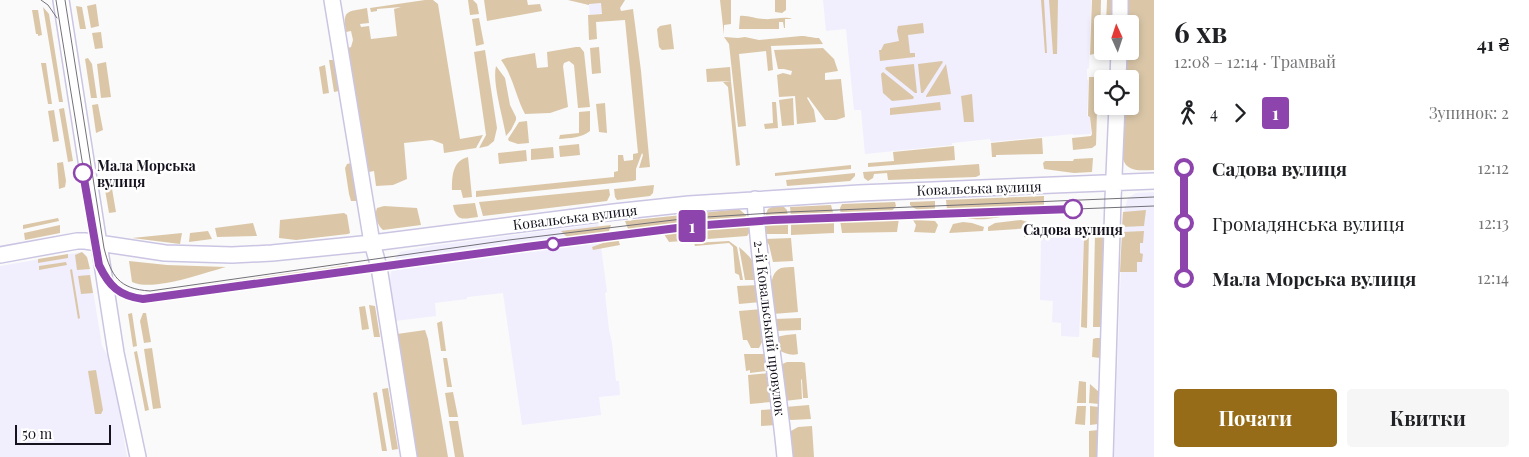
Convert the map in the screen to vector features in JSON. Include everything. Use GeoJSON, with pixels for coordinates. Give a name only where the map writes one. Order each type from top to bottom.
{"type":"FeatureCollection","features":[{"type":"Feature","properties":{"kind":"street"},"geometry":{"type":"LineString","coordinates":[[61,0],[116,353],[138,457]]}},
{"type":"Feature","properties":{"kind":"street"},"geometry":{"type":"LineString","coordinates":[[332,0],[372,243],[380,267],[409,457]]}},
{"type":"Feature","properties":{"kind":"street"},"geometry":{"type":"LineString","coordinates":[[1120,0],[1120,15]]}},
{"type":"Feature","properties":{"kind":"street"},"geometry":{"type":"LineString","coordinates":[[1105,457],[1117,115]]}},
{"type":"Feature","properties":{"kind":"street","name":"Ковальська вулиця"},"geometry":{"type":"LineString","coordinates":[[0,255],[76,241],[98,242],[165,253],[224,255],[272,253],[372,243],[688,204],[940,189],[1154,181]]}},
{"type":"Feature","properties":{"kind":"street","name":"2-й Ковальський провулок"},"geometry":{"type":"LineString","coordinates":[[755,199],[785,457]]}},
{"type":"Feature","properties":{"kind":"shaded area"},"geometry":{"type":"Polygon","coordinates":[[[433,0],[438,4],[460,139],[483,135],[476,148],[444,153],[443,144],[432,140],[404,143],[407,179],[393,185],[376,186],[374,171],[369,172],[348,48],[351,47],[353,40],[351,31],[346,32],[346,15],[351,11],[367,8],[369,23],[360,24],[361,27],[369,26],[371,39],[397,36],[394,9],[401,7],[377,9],[377,11],[371,12],[370,8],[433,0]]]}},
{"type":"Feature","properties":{"kind":"shaded area"},"geometry":{"type":"Polygon","coordinates":[[[468,0],[473,0],[477,4],[479,14],[470,15],[468,0]]]}},
{"type":"Feature","properties":{"kind":"shaded area"},"geometry":{"type":"Polygon","coordinates":[[[484,0],[527,0],[528,5],[540,4],[542,11],[487,21],[484,0]]]}},
{"type":"Feature","properties":{"kind":"shaded area"},"geometry":{"type":"Polygon","coordinates":[[[568,0],[625,0],[620,8],[621,11],[590,15],[589,5],[568,0]]]}},
{"type":"Feature","properties":{"kind":"shaded area"},"geometry":{"type":"Polygon","coordinates":[[[568,0],[625,0],[620,8],[621,11],[633,9],[650,167],[639,168],[642,153],[636,169],[636,180],[633,181],[476,197],[476,191],[614,177],[614,172],[618,171],[618,155],[623,155],[624,161],[633,160],[633,154],[638,153],[625,20],[596,22],[597,39],[589,40],[588,15],[602,14],[601,3],[589,5],[568,0]]]}},
{"type":"Feature","properties":{"kind":"shaded area"},"geometry":{"type":"Polygon","coordinates":[[[720,0],[731,0],[731,24],[724,25],[724,35],[720,0]]]}},
{"type":"Feature","properties":{"kind":"shaded area"},"geometry":{"type":"Polygon","coordinates":[[[775,0],[786,0],[786,10],[782,13],[775,12],[775,0]]]}},
{"type":"Feature","properties":{"kind":"shaded area"},"geometry":{"type":"Polygon","coordinates":[[[823,0],[1091,0],[1089,68],[1087,69],[1087,116],[1090,117],[1091,134],[991,142],[990,139],[865,154],[861,110],[854,110],[846,29],[826,31],[823,0]]]}},
{"type":"Feature","properties":{"kind":"shaded area"},"geometry":{"type":"Polygon","coordinates":[[[1041,0],[1044,0],[1047,53],[1045,53],[1041,0]]]}},
{"type":"Feature","properties":{"kind":"shaded area"},"geometry":{"type":"Polygon","coordinates":[[[1049,0],[1058,0],[1057,54],[1053,54],[1049,0]]]}},
{"type":"Feature","properties":{"kind":"shaded area"},"geometry":{"type":"Polygon","coordinates":[[[1092,0],[1101,0],[1101,15],[1094,15],[1094,54],[1090,55],[1092,0]]]}},
{"type":"Feature","properties":{"kind":"shaded area"},"geometry":{"type":"Polygon","coordinates":[[[1107,0],[1112,0],[1111,15],[1106,15],[1107,0]]]}},
{"type":"Feature","properties":{"kind":"shaded area"},"geometry":{"type":"Polygon","coordinates":[[[1128,0],[1154,0],[1154,170],[1131,169],[1123,159],[1125,115],[1139,115],[1139,70],[1126,70],[1127,60],[1139,60],[1139,15],[1128,15],[1128,0]]]}},
{"type":"Feature","properties":{"kind":"shaded area"},"geometry":{"type":"Polygon","coordinates":[[[96,4],[99,26],[91,28],[87,6],[96,4]]]}},
{"type":"Feature","properties":{"kind":"shaded area"},"geometry":{"type":"Polygon","coordinates":[[[76,6],[82,7],[86,29],[80,29],[76,6]]]}},
{"type":"Feature","properties":{"kind":"shaded area"},"geometry":{"type":"Polygon","coordinates":[[[43,7],[49,14],[63,102],[59,102],[43,7]]]}},
{"type":"Feature","properties":{"kind":"shaded area"},"geometry":{"type":"Polygon","coordinates":[[[32,10],[38,10],[42,35],[38,36],[36,34],[32,10]]]}},
{"type":"Feature","properties":{"kind":"shaded area"},"geometry":{"type":"Polygon","coordinates":[[[740,16],[761,19],[786,18],[792,19],[785,19],[785,28],[783,22],[779,22],[779,29],[739,29],[740,16]]]}},
{"type":"Feature","properties":{"kind":"shaded area"},"geometry":{"type":"Polygon","coordinates":[[[479,18],[484,44],[476,46],[472,19],[479,18]]]}},
{"type":"Feature","properties":{"kind":"shaded area"},"geometry":{"type":"Polygon","coordinates":[[[923,23],[924,33],[908,35],[910,53],[915,53],[915,57],[880,61],[879,50],[881,50],[884,44],[899,41],[898,26],[923,23]]]}},
{"type":"Feature","properties":{"kind":"shaded area"},"geometry":{"type":"Polygon","coordinates":[[[671,24],[674,49],[662,50],[659,47],[657,29],[660,26],[671,24]]]}},
{"type":"Feature","properties":{"kind":"shaded area"},"geometry":{"type":"Polygon","coordinates":[[[101,32],[103,48],[95,49],[92,33],[101,32]]]}},
{"type":"Feature","properties":{"kind":"shaded area"},"geometry":{"type":"Polygon","coordinates":[[[801,36],[819,38],[823,44],[771,46],[773,70],[768,71],[766,51],[739,54],[746,126],[738,127],[729,44],[724,37],[745,37],[759,40],[801,36]]]}},
{"type":"Feature","properties":{"kind":"shaded area"},"geometry":{"type":"Polygon","coordinates":[[[580,47],[584,52],[590,107],[578,108],[574,65],[569,61],[564,63],[563,66],[568,107],[550,113],[525,114],[509,73],[501,60],[535,53],[537,68],[548,67],[547,52],[580,47]]]}},
{"type":"Feature","properties":{"kind":"shaded area"},"geometry":{"type":"Polygon","coordinates":[[[599,47],[601,73],[592,74],[590,48],[599,47]]]}},
{"type":"Feature","properties":{"kind":"shaded area"},"geometry":{"type":"Polygon","coordinates":[[[823,48],[834,59],[838,71],[825,73],[825,80],[841,79],[845,117],[836,120],[825,120],[808,97],[814,110],[816,122],[797,124],[795,96],[779,97],[777,75],[783,73],[791,75],[792,71],[778,69],[774,50],[823,48]]]}},
{"type":"Feature","properties":{"kind":"shaded area"},"geometry":{"type":"Polygon","coordinates":[[[485,50],[497,128],[494,141],[488,146],[479,148],[486,135],[474,52],[485,50]]]}},
{"type":"Feature","properties":{"kind":"shaded area"},"geometry":{"type":"Polygon","coordinates":[[[88,58],[92,64],[97,98],[91,98],[85,59],[88,58]]]}},
{"type":"Feature","properties":{"kind":"shaded area"},"geometry":{"type":"Polygon","coordinates":[[[329,60],[334,60],[339,91],[334,92],[329,60]]]}},
{"type":"Feature","properties":{"kind":"shaded area"},"geometry":{"type":"Polygon","coordinates":[[[942,61],[923,93],[921,93],[918,64],[942,61]]]}},
{"type":"Feature","properties":{"kind":"shaded area"},"geometry":{"type":"Polygon","coordinates":[[[106,62],[111,97],[101,98],[97,64],[106,62]]]}},
{"type":"Feature","properties":{"kind":"shaded area"},"geometry":{"type":"Polygon","coordinates":[[[41,63],[46,63],[52,104],[48,104],[41,63]]]}},
{"type":"Feature","properties":{"kind":"shaded area"},"geometry":{"type":"Polygon","coordinates":[[[914,64],[917,93],[885,69],[886,67],[914,64]]]}},
{"type":"Feature","properties":{"kind":"shaded area"},"geometry":{"type":"Polygon","coordinates":[[[946,64],[951,94],[926,97],[926,96],[946,64]]]}},
{"type":"Feature","properties":{"kind":"shaded area"},"geometry":{"type":"Polygon","coordinates":[[[325,65],[329,93],[323,94],[319,67],[325,65]]]}},
{"type":"Feature","properties":{"kind":"shaded area"},"geometry":{"type":"Polygon","coordinates":[[[496,66],[505,78],[510,105],[516,117],[511,130],[506,136],[495,81],[496,66]]]}},
{"type":"Feature","properties":{"kind":"shaded area"},"geometry":{"type":"Polygon","coordinates":[[[730,67],[731,81],[707,82],[706,69],[730,67]]]}},
{"type":"Feature","properties":{"kind":"shaded area"},"geometry":{"type":"Polygon","coordinates":[[[883,72],[914,97],[913,99],[892,101],[883,93],[881,74],[883,72]]]}},
{"type":"Feature","properties":{"kind":"shaded area"},"geometry":{"type":"Polygon","coordinates":[[[1089,77],[1094,77],[1094,115],[1097,115],[1096,145],[1092,148],[1073,150],[1072,138],[1091,136],[1092,134],[1090,117],[1088,116],[1089,77]]]}},
{"type":"Feature","properties":{"kind":"shaded area"},"geometry":{"type":"Polygon","coordinates":[[[731,81],[740,165],[736,166],[728,87],[723,82],[731,81]]]}},
{"type":"Feature","properties":{"kind":"shaded area"},"geometry":{"type":"Polygon","coordinates":[[[972,94],[974,122],[964,122],[961,96],[972,94]]]}},
{"type":"Feature","properties":{"kind":"shaded area"},"geometry":{"type":"Polygon","coordinates":[[[793,98],[794,125],[782,126],[779,100],[793,98]]]}},
{"type":"Feature","properties":{"kind":"shaded area"},"geometry":{"type":"Polygon","coordinates":[[[772,102],[776,102],[778,128],[765,129],[764,124],[773,123],[772,102]]]}},
{"type":"Feature","properties":{"kind":"shaded area"},"geometry":{"type":"Polygon","coordinates":[[[940,102],[941,110],[890,115],[890,108],[940,102]]]}},
{"type":"Feature","properties":{"kind":"shaded area"},"geometry":{"type":"Polygon","coordinates":[[[605,103],[607,133],[599,132],[596,104],[605,103]]]}},
{"type":"Feature","properties":{"kind":"shaded area"},"geometry":{"type":"Polygon","coordinates":[[[98,104],[103,130],[96,133],[92,105],[98,104]]]}},
{"type":"Feature","properties":{"kind":"shaded area"},"geometry":{"type":"Polygon","coordinates":[[[64,108],[73,161],[68,162],[59,109],[64,108]]]}},
{"type":"Feature","properties":{"kind":"shaded area"},"geometry":{"type":"Polygon","coordinates":[[[54,110],[59,141],[53,142],[48,111],[54,110]]]}},
{"type":"Feature","properties":{"kind":"shaded area"},"geometry":{"type":"Polygon","coordinates":[[[590,111],[590,131],[580,136],[559,139],[560,135],[579,133],[579,112],[590,111]]]}},
{"type":"Feature","properties":{"kind":"shaded area"},"geometry":{"type":"Polygon","coordinates":[[[527,121],[529,143],[518,144],[509,141],[508,139],[519,122],[527,121]]]}},
{"type":"Feature","properties":{"kind":"shaded area"},"geometry":{"type":"Polygon","coordinates":[[[1042,138],[1043,154],[996,155],[996,157],[992,157],[991,143],[1042,138]]]}},
{"type":"Feature","properties":{"kind":"shaded area"},"geometry":{"type":"Polygon","coordinates":[[[579,144],[580,155],[560,157],[559,146],[579,144]]]}},
{"type":"Feature","properties":{"kind":"shaded area"},"geometry":{"type":"Polygon","coordinates":[[[954,146],[955,160],[868,167],[868,163],[894,161],[893,152],[954,146]]]}},
{"type":"Feature","properties":{"kind":"shaded area"},"geometry":{"type":"Polygon","coordinates":[[[553,147],[554,158],[531,160],[531,149],[553,147]]]}},
{"type":"Feature","properties":{"kind":"shaded area"},"geometry":{"type":"Polygon","coordinates":[[[526,150],[527,161],[499,164],[498,153],[526,150]]]}},
{"type":"Feature","properties":{"kind":"shaded area"},"geometry":{"type":"Polygon","coordinates":[[[468,157],[472,197],[463,198],[461,190],[452,190],[453,175],[459,162],[468,157]]]}},
{"type":"Feature","properties":{"kind":"shaded area"},"geometry":{"type":"Polygon","coordinates":[[[1093,158],[1092,172],[1074,173],[1044,169],[1043,163],[1045,161],[1073,161],[1074,159],[1093,158]]]}},
{"type":"Feature","properties":{"kind":"shaded area"},"geometry":{"type":"Polygon","coordinates":[[[63,162],[66,181],[65,187],[59,189],[57,163],[63,162]]]}},
{"type":"Feature","properties":{"kind":"shaded area"},"geometry":{"type":"Polygon","coordinates":[[[351,163],[358,201],[351,201],[349,194],[345,168],[347,164],[351,163]]]}},
{"type":"Feature","properties":{"kind":"shaded area"},"geometry":{"type":"Polygon","coordinates":[[[979,164],[980,175],[976,177],[888,180],[887,173],[874,174],[873,178],[868,181],[864,178],[863,172],[979,164]]]}},
{"type":"Feature","properties":{"kind":"shaded area"},"geometry":{"type":"Polygon","coordinates":[[[851,165],[851,169],[775,176],[775,173],[851,165]]]}},
{"type":"Feature","properties":{"kind":"shaded area"},"geometry":{"type":"Polygon","coordinates":[[[855,173],[855,176],[850,181],[787,186],[786,180],[855,173]]]}},
{"type":"Feature","properties":{"kind":"shaded area"},"geometry":{"type":"Polygon","coordinates":[[[110,177],[116,212],[109,213],[103,178],[110,177]]]}},
{"type":"Feature","properties":{"kind":"shaded area"},"geometry":{"type":"Polygon","coordinates":[[[654,185],[653,193],[650,196],[617,200],[615,197],[614,189],[654,185]]]}},
{"type":"Feature","properties":{"kind":"shaded area"},"geometry":{"type":"Polygon","coordinates":[[[609,189],[610,195],[607,201],[483,216],[479,202],[609,189]]]}},
{"type":"Feature","properties":{"kind":"shaded area"},"geometry":{"type":"Polygon","coordinates":[[[1154,192],[1154,457],[1114,457],[1123,214],[1128,198],[1136,193],[1154,192]]]}},
{"type":"Feature","properties":{"kind":"shaded area"},"geometry":{"type":"Polygon","coordinates":[[[1044,196],[1044,205],[1027,214],[985,219],[971,219],[947,210],[946,200],[1044,196]]]}},
{"type":"Feature","properties":{"kind":"shaded area"},"geometry":{"type":"Polygon","coordinates":[[[935,201],[935,209],[928,212],[919,211],[910,205],[910,202],[935,201]]]}},
{"type":"Feature","properties":{"kind":"shaded area"},"geometry":{"type":"Polygon","coordinates":[[[895,202],[896,206],[891,212],[884,214],[841,215],[840,208],[842,204],[895,202]]]}},
{"type":"Feature","properties":{"kind":"shaded area"},"geometry":{"type":"Polygon","coordinates":[[[475,203],[478,217],[461,218],[458,217],[454,210],[453,205],[475,203]]]}},
{"type":"Feature","properties":{"kind":"shaded area"},"geometry":{"type":"Polygon","coordinates":[[[831,205],[834,216],[791,217],[790,207],[831,205]]]}},
{"type":"Feature","properties":{"kind":"shaded area"},"geometry":{"type":"Polygon","coordinates":[[[384,206],[417,208],[421,225],[383,230],[378,223],[376,214],[377,208],[384,206]]]}},
{"type":"Feature","properties":{"kind":"shaded area"},"geometry":{"type":"Polygon","coordinates":[[[784,207],[787,210],[788,217],[764,218],[768,209],[784,207]]]}},
{"type":"Feature","properties":{"kind":"shaded area"},"geometry":{"type":"Polygon","coordinates":[[[739,209],[747,216],[736,220],[637,230],[628,229],[625,221],[739,209]]]}},
{"type":"Feature","properties":{"kind":"shaded area"},"geometry":{"type":"Polygon","coordinates":[[[1146,210],[1144,226],[1122,227],[1123,212],[1146,210]]]}},
{"type":"Feature","properties":{"kind":"shaded area"},"geometry":{"type":"Polygon","coordinates":[[[344,213],[347,215],[350,233],[348,234],[296,240],[279,238],[280,220],[344,213]]]}},
{"type":"Feature","properties":{"kind":"shaded area"},"geometry":{"type":"Polygon","coordinates":[[[58,218],[59,221],[23,229],[23,225],[58,218]]]}},
{"type":"Feature","properties":{"kind":"shaded area"},"geometry":{"type":"Polygon","coordinates":[[[899,218],[897,232],[842,233],[840,220],[899,218]]]}},
{"type":"Feature","properties":{"kind":"shaded area"},"geometry":{"type":"Polygon","coordinates":[[[913,220],[935,221],[938,225],[935,233],[914,232],[916,225],[913,220]]]}},
{"type":"Feature","properties":{"kind":"shaded area"},"geometry":{"type":"Polygon","coordinates":[[[1021,220],[1031,223],[1031,228],[988,231],[988,227],[995,223],[1021,220]]]}},
{"type":"Feature","properties":{"kind":"shaded area"},"geometry":{"type":"Polygon","coordinates":[[[834,221],[834,233],[791,235],[791,223],[834,221]]]}},
{"type":"Feature","properties":{"kind":"shaded area"},"geometry":{"type":"Polygon","coordinates":[[[963,222],[984,227],[983,231],[949,233],[953,224],[963,222]]]}},
{"type":"Feature","properties":{"kind":"shaded area"},"geometry":{"type":"Polygon","coordinates":[[[253,223],[257,236],[217,237],[215,228],[253,223]]]}},
{"type":"Feature","properties":{"kind":"shaded area"},"geometry":{"type":"Polygon","coordinates":[[[788,223],[788,234],[763,234],[764,224],[788,223]]]}},
{"type":"Feature","properties":{"kind":"shaded area"},"geometry":{"type":"Polygon","coordinates":[[[598,224],[607,292],[605,293],[609,330],[616,381],[619,381],[620,395],[599,397],[601,415],[522,425],[503,293],[435,303],[436,316],[395,321],[390,279],[393,261],[400,252],[431,246],[598,224]]]}},
{"type":"Feature","properties":{"kind":"shaded area"},"geometry":{"type":"Polygon","coordinates":[[[60,225],[60,233],[25,240],[24,233],[60,225]]]}},
{"type":"Feature","properties":{"kind":"shaded area"},"geometry":{"type":"Polygon","coordinates":[[[611,225],[609,231],[604,235],[573,238],[567,237],[561,231],[611,225]]]}},
{"type":"Feature","properties":{"kind":"shaded area"},"geometry":{"type":"Polygon","coordinates":[[[745,225],[750,227],[751,230],[747,236],[669,242],[664,234],[745,225]]]}},
{"type":"Feature","properties":{"kind":"shaded area"},"geometry":{"type":"Polygon","coordinates":[[[208,231],[212,239],[189,242],[190,233],[208,231]]]}},
{"type":"Feature","properties":{"kind":"shaded area"},"geometry":{"type":"Polygon","coordinates":[[[1053,231],[1052,237],[1024,237],[1024,232],[1053,231]]]}},
{"type":"Feature","properties":{"kind":"shaded area"},"geometry":{"type":"Polygon","coordinates":[[[1104,231],[1101,327],[1093,327],[1095,234],[1104,231]]]}},
{"type":"Feature","properties":{"kind":"shaded area"},"geometry":{"type":"Polygon","coordinates":[[[1144,231],[1143,243],[1140,243],[1140,253],[1143,254],[1142,262],[1137,262],[1137,272],[1120,272],[1122,232],[1144,231]]]}},
{"type":"Feature","properties":{"kind":"shaded area"},"geometry":{"type":"Polygon","coordinates":[[[1089,232],[1087,328],[1081,327],[1084,237],[1089,232]]]}},
{"type":"Feature","properties":{"kind":"shaded area"},"geometry":{"type":"Polygon","coordinates":[[[182,233],[180,244],[132,238],[182,233]]]}},
{"type":"Feature","properties":{"kind":"shaded area"},"geometry":{"type":"Polygon","coordinates":[[[791,238],[793,261],[773,262],[769,245],[765,239],[791,238]]]}},
{"type":"Feature","properties":{"kind":"shaded area"},"geometry":{"type":"Polygon","coordinates":[[[1041,238],[1084,238],[1079,337],[1061,336],[1061,323],[1052,322],[1053,301],[1040,300],[1041,238]]]}},
{"type":"Feature","properties":{"kind":"shaded area"},"geometry":{"type":"Polygon","coordinates":[[[618,239],[620,245],[593,250],[592,247],[618,239]]]}},
{"type":"Feature","properties":{"kind":"shaded area"},"geometry":{"type":"Polygon","coordinates":[[[729,241],[737,247],[743,280],[740,280],[739,275],[735,273],[733,247],[729,243],[695,246],[694,243],[729,241]]]}},
{"type":"Feature","properties":{"kind":"shaded area"},"geometry":{"type":"Polygon","coordinates":[[[739,247],[753,261],[758,280],[745,280],[739,247]]]}},
{"type":"Feature","properties":{"kind":"shaded area"},"geometry":{"type":"Polygon","coordinates":[[[82,252],[88,260],[102,346],[111,362],[127,457],[0,457],[0,266],[82,252]]]}},
{"type":"Feature","properties":{"kind":"shaded area"},"geometry":{"type":"Polygon","coordinates":[[[82,252],[87,257],[90,269],[77,270],[75,255],[82,252]]]}},
{"type":"Feature","properties":{"kind":"shaded area"},"geometry":{"type":"Polygon","coordinates":[[[68,254],[68,258],[38,263],[38,259],[68,254]]]}},
{"type":"Feature","properties":{"kind":"shaded area"},"geometry":{"type":"Polygon","coordinates":[[[129,261],[167,265],[226,267],[152,285],[132,282],[129,261]]]}},
{"type":"Feature","properties":{"kind":"shaded area"},"geometry":{"type":"Polygon","coordinates":[[[66,262],[67,265],[39,270],[39,266],[66,262]]]}},
{"type":"Feature","properties":{"kind":"shaded area"},"geometry":{"type":"Polygon","coordinates":[[[348,265],[349,270],[315,274],[315,270],[348,265]]]}},
{"type":"Feature","properties":{"kind":"shaded area"},"geometry":{"type":"Polygon","coordinates":[[[794,267],[798,312],[773,314],[771,288],[773,276],[781,268],[794,267]]]}},
{"type":"Feature","properties":{"kind":"shaded area"},"geometry":{"type":"Polygon","coordinates":[[[72,269],[80,318],[78,319],[70,270],[72,269]]]}},
{"type":"Feature","properties":{"kind":"shaded area"},"geometry":{"type":"Polygon","coordinates":[[[306,271],[307,276],[156,297],[155,292],[306,271]]]}},
{"type":"Feature","properties":{"kind":"shaded area"},"geometry":{"type":"Polygon","coordinates":[[[90,275],[93,293],[81,294],[78,276],[90,275]]]}},
{"type":"Feature","properties":{"kind":"shaded area"},"geometry":{"type":"Polygon","coordinates":[[[759,285],[761,302],[739,304],[737,286],[759,285]]]}},
{"type":"Feature","properties":{"kind":"shaded area"},"geometry":{"type":"Polygon","coordinates":[[[369,305],[375,306],[380,337],[374,337],[369,305]]]}},
{"type":"Feature","properties":{"kind":"shaded area"},"geometry":{"type":"Polygon","coordinates":[[[365,306],[369,329],[362,330],[359,307],[365,306]]]}},
{"type":"Feature","properties":{"kind":"shaded area"},"geometry":{"type":"Polygon","coordinates":[[[762,309],[765,333],[761,337],[762,342],[759,348],[751,348],[747,340],[743,340],[739,311],[762,309]]]}},
{"type":"Feature","properties":{"kind":"shaded area"},"geometry":{"type":"Polygon","coordinates":[[[132,313],[137,346],[133,347],[128,314],[132,313]]]}},
{"type":"Feature","properties":{"kind":"shaded area"},"geometry":{"type":"Polygon","coordinates":[[[143,313],[146,313],[151,342],[144,343],[140,321],[143,313]]]}},
{"type":"Feature","properties":{"kind":"shaded area"},"geometry":{"type":"Polygon","coordinates":[[[801,318],[801,330],[775,331],[774,319],[801,318]]]}},
{"type":"Feature","properties":{"kind":"shaded area"},"geometry":{"type":"Polygon","coordinates":[[[442,321],[446,351],[441,351],[437,323],[442,321]]]}},
{"type":"Feature","properties":{"kind":"shaded area"},"geometry":{"type":"Polygon","coordinates":[[[425,330],[448,457],[417,457],[397,334],[425,330]]]}},
{"type":"Feature","properties":{"kind":"shaded area"},"geometry":{"type":"Polygon","coordinates":[[[796,334],[798,354],[785,353],[778,350],[776,337],[796,334]]]}},
{"type":"Feature","properties":{"kind":"shaded area"},"geometry":{"type":"Polygon","coordinates":[[[1101,338],[1100,358],[1092,357],[1093,339],[1101,338]]]}},
{"type":"Feature","properties":{"kind":"shaded area"},"geometry":{"type":"Polygon","coordinates":[[[152,348],[161,408],[153,409],[144,349],[152,348]]]}},
{"type":"Feature","properties":{"kind":"shaded area"},"geometry":{"type":"Polygon","coordinates":[[[137,351],[149,410],[145,411],[134,352],[137,351]]]}},
{"type":"Feature","properties":{"kind":"shaded area"},"geometry":{"type":"Polygon","coordinates":[[[744,354],[765,354],[770,368],[766,371],[750,373],[750,370],[746,371],[744,354]]]}},
{"type":"Feature","properties":{"kind":"shaded area"},"geometry":{"type":"Polygon","coordinates":[[[443,358],[447,358],[452,387],[447,387],[443,358]]]}},
{"type":"Feature","properties":{"kind":"shaded area"},"geometry":{"type":"Polygon","coordinates":[[[787,362],[805,363],[808,398],[803,398],[801,379],[802,399],[784,401],[780,365],[787,362]]]}},
{"type":"Feature","properties":{"kind":"shaded area"},"geometry":{"type":"Polygon","coordinates":[[[96,370],[103,410],[101,414],[95,414],[88,371],[96,370]]]}},
{"type":"Feature","properties":{"kind":"shaded area"},"geometry":{"type":"Polygon","coordinates":[[[770,373],[773,400],[771,402],[750,404],[748,375],[770,373]]]}},
{"type":"Feature","properties":{"kind":"shaded area"},"geometry":{"type":"Polygon","coordinates":[[[1079,381],[1086,382],[1086,403],[1077,403],[1079,381]]]}},
{"type":"Feature","properties":{"kind":"shaded area"},"geometry":{"type":"Polygon","coordinates":[[[1090,384],[1099,392],[1099,404],[1089,403],[1090,384]]]}},
{"type":"Feature","properties":{"kind":"shaded area"},"geometry":{"type":"Polygon","coordinates":[[[388,388],[398,449],[392,450],[382,389],[388,388]]]}},
{"type":"Feature","properties":{"kind":"shaded area"},"geometry":{"type":"Polygon","coordinates":[[[377,392],[387,451],[382,451],[373,393],[377,392]]]}},
{"type":"Feature","properties":{"kind":"shaded area"},"geometry":{"type":"Polygon","coordinates":[[[453,392],[458,417],[449,417],[445,393],[453,392]]]}},
{"type":"Feature","properties":{"kind":"shaded area"},"geometry":{"type":"Polygon","coordinates":[[[809,405],[811,419],[791,420],[786,418],[785,407],[809,405]]]}},
{"type":"Feature","properties":{"kind":"shaded area"},"geometry":{"type":"Polygon","coordinates":[[[1077,406],[1086,406],[1085,425],[1075,424],[1077,406]]]}},
{"type":"Feature","properties":{"kind":"shaded area"},"geometry":{"type":"Polygon","coordinates":[[[1090,406],[1099,407],[1098,424],[1090,425],[1090,406]]]}},
{"type":"Feature","properties":{"kind":"shaded area"},"geometry":{"type":"Polygon","coordinates":[[[774,409],[776,425],[761,426],[761,410],[774,409]]]}},
{"type":"Feature","properties":{"kind":"shaded area"},"geometry":{"type":"Polygon","coordinates":[[[449,421],[458,421],[464,457],[455,457],[449,421]]]}},
{"type":"Feature","properties":{"kind":"shaded area"},"geometry":{"type":"Polygon","coordinates":[[[812,426],[814,457],[790,457],[788,439],[791,431],[798,427],[812,426]]]}},
{"type":"Feature","properties":{"kind":"shaded area"},"geometry":{"type":"Polygon","coordinates":[[[1098,430],[1097,457],[1089,457],[1089,431],[1098,430]]]}},
{"type":"Feature","properties":{"kind":"tram line"},"geometry":{"type":"LineString","coordinates":[[41,0],[48,5],[57,18]]}},
{"type":"Feature","properties":{"kind":"tram line"},"geometry":{"type":"LineString","coordinates":[[56,0],[99,265],[105,277],[119,292],[136,298],[169,296],[693,226],[789,220],[1154,206]]}},
{"type":"Feature","properties":{"kind":"tram line"},"geometry":{"type":"LineString","coordinates":[[65,0],[104,248],[113,273],[124,284],[139,290],[150,291],[509,240],[690,218],[789,212],[1154,197]]}},
{"type":"Feature","properties":{"kind":"tram line","name":"1"},"geometry":{"type":"LineString","coordinates":[[83,173],[95,246],[99,265],[105,279],[110,285],[126,296],[143,299],[693,226],[773,220],[1073,209]]}},
{"type":"Feature","properties":{"kind":"place","name":"Мала Морська вулиця"},"geometry":{"type":"Point","coordinates":[83,173]}},
{"type":"Feature","properties":{"kind":"place","name":"Садова вулиця"},"geometry":{"type":"Point","coordinates":[1073,209]}}]}
